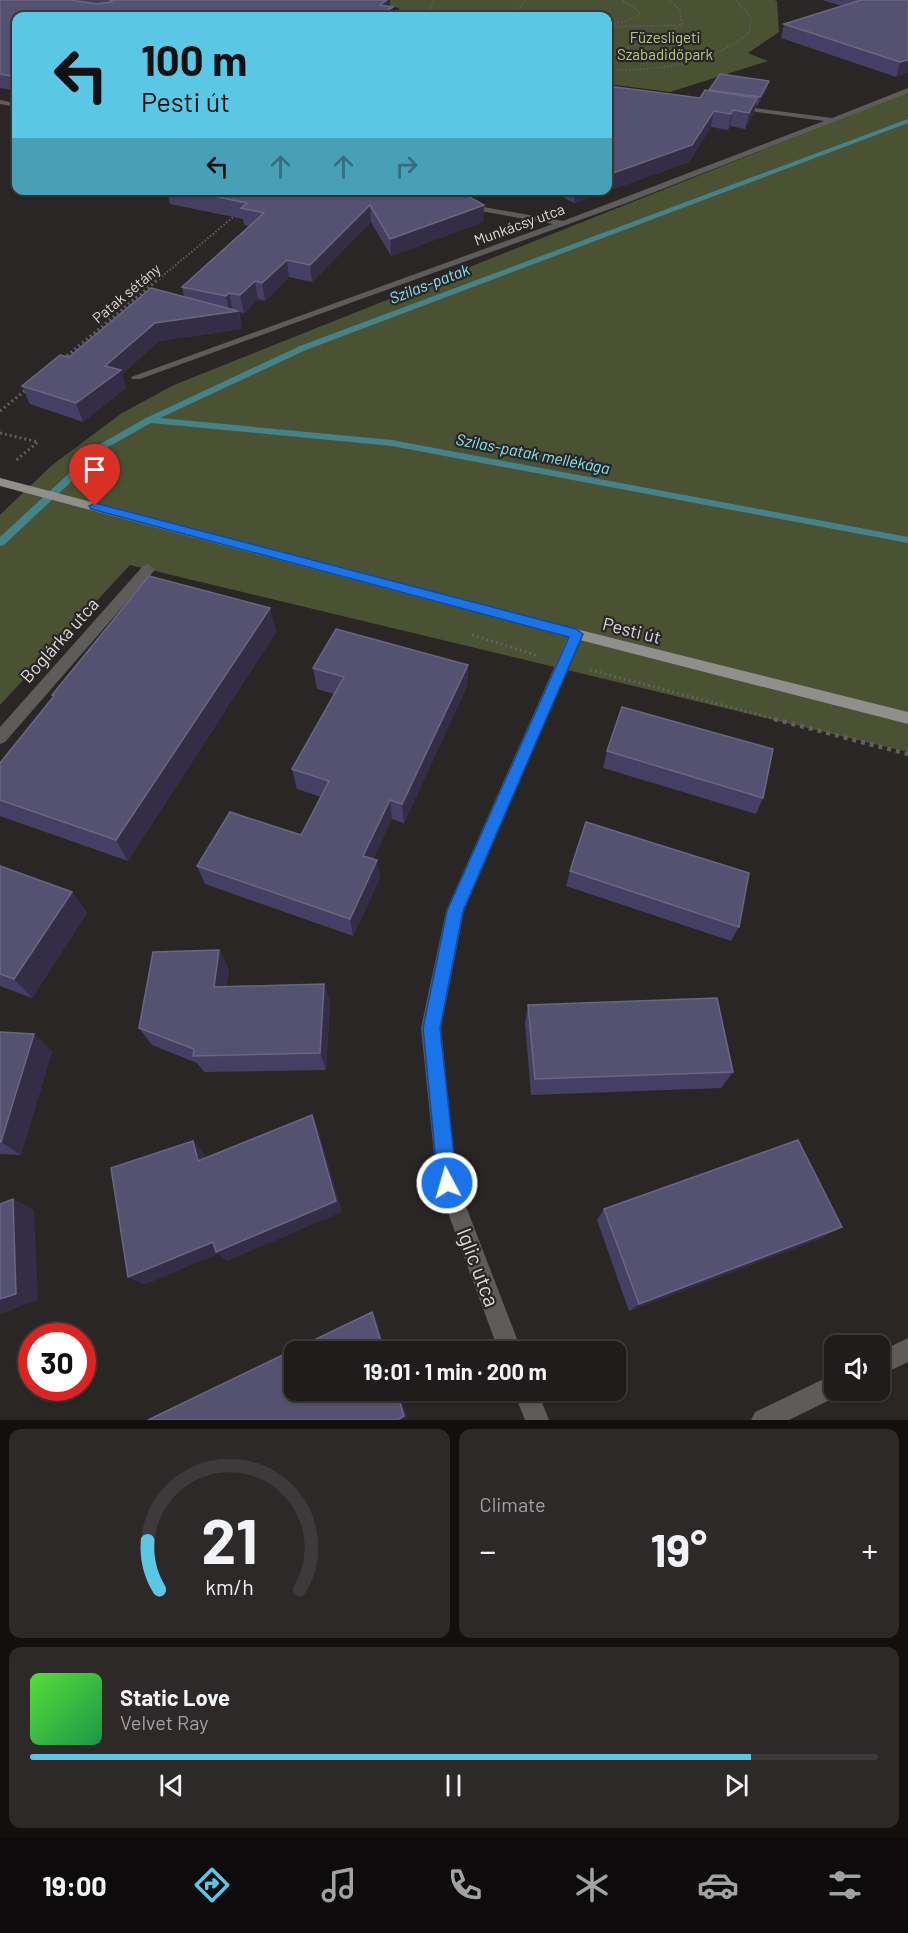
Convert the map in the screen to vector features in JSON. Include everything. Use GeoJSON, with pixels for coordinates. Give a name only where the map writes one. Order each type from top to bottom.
{"type":"FeatureCollection","features":[{"type":"Feature","properties":{"kind":"main road","name":"Pesti út"},"geometry":{"type":"LineString","coordinates":[[6,483],[576,634],[908,718]]}},
{"type":"Feature","properties":{"kind":"street","name":"Munkácsy utca"},"geometry":{"type":"LineString","coordinates":[[136,377],[562,223],[833,121],[908,90]]}},
{"type":"Feature","properties":{"kind":"street"},"geometry":{"type":"LineString","coordinates":[[720,104],[833,121]]}},
{"type":"Feature","properties":{"kind":"street"},"geometry":{"type":"LineString","coordinates":[[451,203],[562,223]]}},
{"type":"Feature","properties":{"kind":"street","name":"Boglárka utca"},"geometry":{"type":"LineString","coordinates":[[0,738],[148,569]]}},
{"type":"Feature","properties":{"kind":"street","name":"Iglic utca"},"geometry":{"type":"LineString","coordinates":[[507,1341],[447,1183],[432,1028],[455,911],[576,634]]}},
{"type":"Feature","properties":{"kind":"street"},"geometry":{"type":"LineString","coordinates":[[890,1359],[908,1350]]}},
{"type":"Feature","properties":{"kind":"street"},"geometry":{"type":"LineString","coordinates":[[763,1420],[824,1391]]}},
{"type":"Feature","properties":{"kind":"street"},"geometry":{"type":"LineString","coordinates":[[529,1401],[537,1420]]}},
{"type":"Feature","properties":{"kind":"path"},"geometry":{"type":"LineString","coordinates":[[518,12],[520,5],[527,0]]}},
{"type":"Feature","properties":{"kind":"path"},"geometry":{"type":"LineString","coordinates":[[612,25],[637,17],[640,12],[623,0]]}},
{"type":"Feature","properties":{"kind":"path"},"geometry":{"type":"LineString","coordinates":[[669,0],[677,4],[682,12],[682,25]]}},
{"type":"Feature","properties":{"kind":"path"},"geometry":{"type":"LineString","coordinates":[[612,70],[670,66],[709,57],[736,46],[750,32],[752,17],[736,0]]}},
{"type":"Feature","properties":{"kind":"path"},"geometry":{"type":"LineString","coordinates":[[612,26],[682,25]]}},
{"type":"Feature","properties":{"kind":"path"},"geometry":{"type":"LineString","coordinates":[[612,53],[654,39],[682,25]]}},
{"type":"Feature","properties":{"kind":"path","name":"Patak sétány"},"geometry":{"type":"LineString","coordinates":[[55,366],[237,213]]}},
{"type":"Feature","properties":{"kind":"path"},"geometry":{"type":"LineString","coordinates":[[0,411],[27,389]]}},
{"type":"Feature","properties":{"kind":"path"},"geometry":{"type":"LineString","coordinates":[[0,433],[38,442],[8,468]]}},
{"type":"Feature","properties":{"kind":"green space","name":"Füzesligeti Szabadidőpark"},"geometry":{"type":"Polygon","coordinates":[[[384,0],[774,0],[777,1],[779,32],[748,53],[768,61],[670,92],[612,85],[612,12],[400,12],[399,8],[377,4],[384,0]]]}},
{"type":"Feature","properties":{"kind":"green space"},"geometry":{"type":"Polygon","coordinates":[[[908,92],[908,752],[130,565],[0,705],[0,515],[51,466],[122,413],[174,385],[908,92]]]}},
{"type":"Feature","properties":{"kind":"building"},"geometry":{"type":"Polygon","coordinates":[[[0,0],[70,0],[97,4],[112,2],[110,0],[387,0],[380,5],[393,7],[385,12],[12,12],[12,76],[0,74],[0,0]]]}},
{"type":"Feature","properties":{"kind":"building"},"geometry":{"type":"Polygon","coordinates":[[[861,0],[908,0],[908,60],[900,62],[784,24],[861,0]]]}},
{"type":"Feature","properties":{"kind":"building"},"geometry":{"type":"Polygon","coordinates":[[[720,74],[769,81],[760,97],[709,90],[720,74]]]}},
{"type":"Feature","properties":{"kind":"building"},"geometry":{"type":"Polygon","coordinates":[[[612,87],[700,98],[705,90],[757,98],[749,113],[733,110],[731,114],[714,111],[692,145],[612,174],[612,87]]]}},
{"type":"Feature","properties":{"kind":"building"},"geometry":{"type":"Polygon","coordinates":[[[208,195],[466,195],[484,205],[390,239],[370,205],[310,265],[287,260],[262,283],[255,281],[240,295],[229,293],[226,296],[182,287],[264,213],[241,208],[247,203],[208,195]]]}},
{"type":"Feature","properties":{"kind":"building"},"geometry":{"type":"Polygon","coordinates":[[[151,288],[238,311],[155,323],[105,366],[121,370],[76,403],[22,386],[60,355],[69,357],[151,288]]]}},
{"type":"Feature","properties":{"kind":"building"},"geometry":{"type":"Polygon","coordinates":[[[149,576],[270,608],[116,840],[0,800],[0,763],[149,576]]]}},
{"type":"Feature","properties":{"kind":"building"},"geometry":{"type":"Polygon","coordinates":[[[336,629],[468,665],[402,804],[390,800],[363,856],[377,860],[350,919],[197,866],[230,812],[301,835],[329,781],[292,769],[344,677],[313,668],[336,629]]]}},
{"type":"Feature","properties":{"kind":"building"},"geometry":{"type":"Polygon","coordinates":[[[622,707],[773,749],[763,798],[607,751],[622,707]]]}},
{"type":"Feature","properties":{"kind":"building"},"geometry":{"type":"Polygon","coordinates":[[[586,822],[749,873],[739,927],[570,871],[586,822]]]}},
{"type":"Feature","properties":{"kind":"building"},"geometry":{"type":"Polygon","coordinates":[[[0,866],[72,892],[14,979],[0,974],[0,866]]]}},
{"type":"Feature","properties":{"kind":"building"},"geometry":{"type":"Polygon","coordinates":[[[219,950],[214,987],[324,984],[320,1053],[193,1056],[194,1049],[139,1028],[153,952],[219,950]]]}},
{"type":"Feature","properties":{"kind":"building"},"geometry":{"type":"Polygon","coordinates":[[[717,998],[733,1072],[535,1079],[528,1005],[717,998]]]}},
{"type":"Feature","properties":{"kind":"building"},"geometry":{"type":"Polygon","coordinates":[[[0,1032],[34,1034],[1,1142],[0,1142],[0,1032]]]}},
{"type":"Feature","properties":{"kind":"building"},"geometry":{"type":"Polygon","coordinates":[[[312,1115],[336,1201],[216,1252],[213,1242],[128,1277],[111,1168],[193,1141],[198,1161],[312,1115]]]}},
{"type":"Feature","properties":{"kind":"building"},"geometry":{"type":"Polygon","coordinates":[[[798,1140],[842,1227],[639,1304],[604,1209],[798,1140]]]}},
{"type":"Feature","properties":{"kind":"building"},"geometry":{"type":"Polygon","coordinates":[[[13,1199],[16,1294],[0,1299],[0,1204],[13,1199]]]}},
{"type":"Feature","properties":{"kind":"building"},"geometry":{"type":"Polygon","coordinates":[[[372,1312],[381,1341],[312,1341],[372,1312]]]}},
{"type":"Feature","properties":{"kind":"building"},"geometry":{"type":"Polygon","coordinates":[[[284,1354],[284,1401],[399,1401],[404,1416],[397,1420],[148,1420],[284,1354]]]}},
{"type":"Feature","properties":{"kind":"waterway","name":"Szilas-patak"},"geometry":{"type":"LineString","coordinates":[[0,543],[105,445],[149,420],[303,348],[908,121]]}},
{"type":"Feature","properties":{"kind":"waterway","name":"Szilas-patak mellékága"},"geometry":{"type":"LineString","coordinates":[[151,420],[392,443],[908,540]]}},
{"type":"Feature","properties":{"kind":"route"},"geometry":{"type":"LineString","coordinates":[[95,506],[576,634],[455,911],[432,1028],[447,1183]]}}]}
